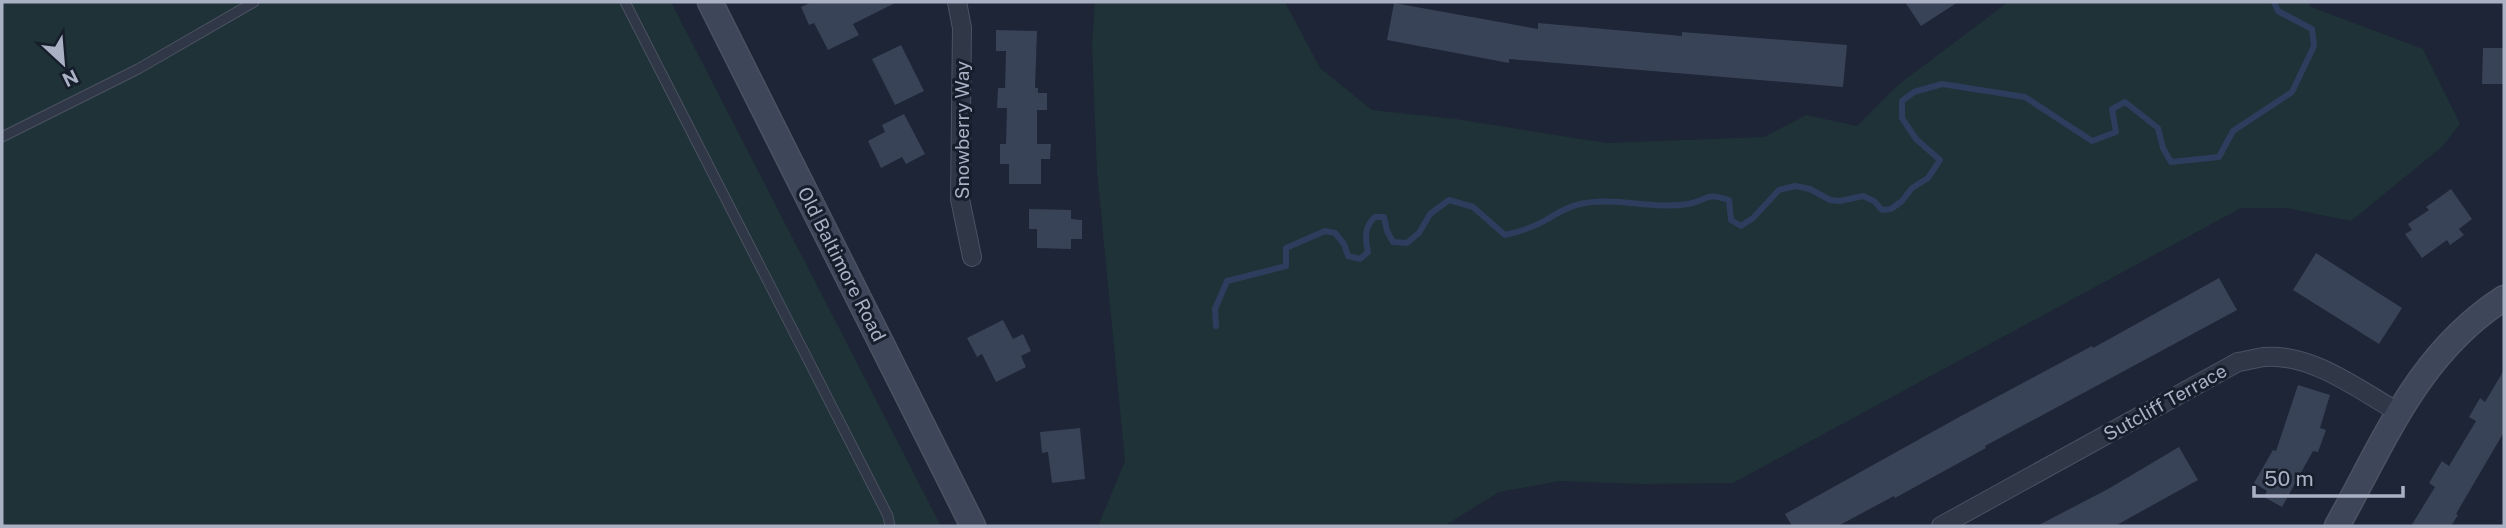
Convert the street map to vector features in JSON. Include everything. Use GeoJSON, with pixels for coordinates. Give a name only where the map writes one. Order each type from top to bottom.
{"type":"FeatureCollection","features":[{"type":"Feature","properties":{"kind":"street","name":"Old Baltimore Road"},"geometry":{"type":"LineString","coordinates":[[710,2],[973,526]]}},
{"type":"Feature","properties":{"kind":"street","name":"Snowberry Way"},"geometry":{"type":"LineString","coordinates":[[957,2],[962,28],[960,199],[972,257]]}},
{"type":"Feature","properties":{"kind":"street"},"geometry":{"type":"LineString","coordinates":[[2337,526],[2398,412],[2426,369],[2458,335],[2504,298]]}},
{"type":"Feature","properties":{"kind":"street","name":"Sutcliff Terrace"},"geometry":{"type":"LineString","coordinates":[[1941,526],[2238,362],[2266,357],[2293,360],[2318,367],[2398,412]]}},
{"type":"Feature","properties":{"kind":"lane"},"geometry":{"type":"LineString","coordinates":[[2,137],[138,69],[254,2]]}},
{"type":"Feature","properties":{"kind":"lane"},"geometry":{"type":"LineString","coordinates":[[625,2],[888,516],[890,526]]}},
{"type":"Feature","properties":{"kind":"green space"},"geometry":{"type":"Polygon","coordinates":[[[2,2],[671,2],[941,526],[2,526],[2,2]]]}},
{"type":"Feature","properties":{"kind":"green space"},"geometry":{"type":"Polygon","coordinates":[[[1095,2],[1285,2],[1320,68],[1372,110],[1456,119],[1606,143],[1764,137],[1806,115],[1857,126],[1898,85],[2008,2],[2311,2],[2309,6],[2423,49],[2460,124],[2443,146],[2351,221],[2287,208],[2241,208],[1733,483],[1560,481],[1499,492],[1444,526],[1098,526],[1125,461],[1097,171],[1092,44],[1095,2]]]}},
{"type":"Feature","properties":{"kind":"building"},"geometry":{"type":"Polygon","coordinates":[[[812,2],[897,2],[853,24],[859,35],[828,50],[814,23],[809,25],[801,7],[812,2]]]}},
{"type":"Feature","properties":{"kind":"building"},"geometry":{"type":"Polygon","coordinates":[[[1905,2],[1958,2],[1921,26],[1905,2]]]}},
{"type":"Feature","properties":{"kind":"building"},"geometry":{"type":"Polygon","coordinates":[[[1394,3],[1538,29],[1538,23],[1682,36],[1682,32],[1847,45],[1843,87],[1509,59],[1509,63],[1387,40],[1394,3]]]}},
{"type":"Feature","properties":{"kind":"building"},"geometry":{"type":"Polygon","coordinates":[[[996,30],[1037,31],[1035,88],[1038,88],[1038,93],[1047,93],[1047,110],[1037,110],[1037,144],[1051,144],[1050,159],[1041,159],[1041,184],[1009,184],[1009,164],[1000,164],[1000,144],[1006,144],[1007,108],[997,108],[998,88],[1005,88],[1006,51],[996,51],[996,30]]]}},
{"type":"Feature","properties":{"kind":"building"},"geometry":{"type":"Polygon","coordinates":[[[901,45],[924,91],[895,105],[872,59],[901,45]]]}},
{"type":"Feature","properties":{"kind":"building"},"geometry":{"type":"Polygon","coordinates":[[[2483,48],[2504,48],[2504,84],[2482,84],[2483,48]]]}},
{"type":"Feature","properties":{"kind":"building"},"geometry":{"type":"Polygon","coordinates":[[[904,114],[925,154],[906,164],[902,157],[881,168],[868,141],[885,132],[882,125],[904,114]]]}},
{"type":"Feature","properties":{"kind":"building"},"geometry":{"type":"Polygon","coordinates":[[[2451,189],[2472,219],[2459,229],[2464,235],[2450,245],[2447,240],[2422,258],[2405,234],[2412,230],[2408,224],[2429,210],[2426,207],[2451,189]]]}},
{"type":"Feature","properties":{"kind":"building"},"geometry":{"type":"Polygon","coordinates":[[[1029,209],[1071,210],[1071,219],[1082,220],[1082,239],[1071,239],[1071,249],[1037,248],[1037,229],[1029,229],[1029,209]]]}},
{"type":"Feature","properties":{"kind":"building"},"geometry":{"type":"Polygon","coordinates":[[[2316,253],[2402,308],[2379,344],[2293,290],[2316,253]]]}},
{"type":"Feature","properties":{"kind":"building"},"geometry":{"type":"Polygon","coordinates":[[[2219,278],[2237,310],[1985,446],[1986,448],[1895,498],[1894,496],[1838,526],[1792,526],[1785,514],[1961,416],[2092,346],[2093,348],[2219,278]]]}},
{"type":"Feature","properties":{"kind":"building"},"geometry":{"type":"Polygon","coordinates":[[[1003,320],[1013,339],[1023,334],[1031,351],[1021,356],[1026,367],[996,382],[982,354],[977,357],[967,338],[1003,320]]]}},
{"type":"Feature","properties":{"kind":"building"},"geometry":{"type":"Polygon","coordinates":[[[2504,370],[2504,432],[2456,514],[2458,515],[2451,526],[2411,526],[2435,487],[2429,483],[2442,461],[2449,466],[2476,421],[2469,417],[2480,398],[2485,402],[2504,370]]]}},
{"type":"Feature","properties":{"kind":"building"},"geometry":{"type":"Polygon","coordinates":[[[2298,385],[2330,395],[2320,428],[2326,430],[2318,452],[2313,451],[2282,507],[2264,497],[2267,491],[2254,483],[2273,450],[2276,451],[2298,385]]]}},
{"type":"Feature","properties":{"kind":"building"},"geometry":{"type":"Polygon","coordinates":[[[1080,428],[1085,479],[1052,483],[1048,452],[1042,453],[1040,432],[1080,428]]]}},
{"type":"Feature","properties":{"kind":"building"},"geometry":{"type":"Polygon","coordinates":[[[2179,447],[2198,480],[2115,526],[2037,526],[2108,489],[2179,447]]]}},
{"type":"Feature","properties":{"kind":"waterway"},"geometry":{"type":"LineString","coordinates":[[1216,326],[1215,309],[1227,281],[1286,266],[1286,248],[1325,231],[1335,233],[1344,244],[1348,256],[1360,259],[1368,252],[1366,233],[1375,217],[1384,217],[1393,242],[1407,243],[1419,233],[1430,214],[1449,200],[1473,207],[1505,235],[1541,223],[1562,210],[1580,204],[1607,201],[1674,205],[1710,197],[1729,200],[1731,220],[1741,226],[1753,218],[1779,190],[1795,186],[1810,189],[1830,200],[1840,201],[1863,196],[1874,201],[1882,210],[1891,209],[1902,201],[1912,188],[1928,178],[1940,160],[1916,139],[1902,118],[1902,101],[1914,92],[1942,84],[2025,97],[2092,141],[2116,132],[2112,109],[2125,102],[2158,128],[2163,148],[2171,162],[2219,157],[2233,131],[2292,92],[2314,46],[2312,29],[2278,11],[2274,2]]}}]}
